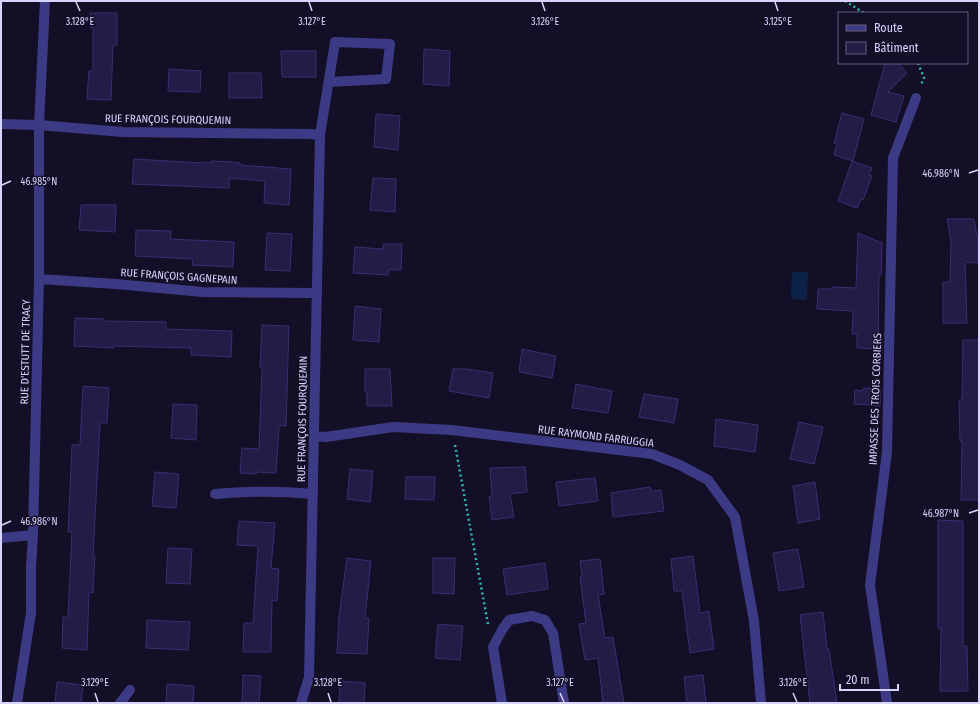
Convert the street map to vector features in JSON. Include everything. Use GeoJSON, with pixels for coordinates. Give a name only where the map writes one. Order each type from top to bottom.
{"type":"FeatureCollection","features":[{"type":"Feature","properties":{"kind":"street","name":"RUE D'ESTUTT DE TRACY"},"geometry":{"type":"LineString","coordinates":[[17,703],[31,613],[31,561],[33,535],[39,279],[39,125],[45,1]]}},
{"type":"Feature","properties":{"kind":"street","name":"RUE FRANÇOIS FOURQUEMIN"},"geometry":{"type":"LineString","coordinates":[[301,703],[309,677],[320,135],[335,42],[390,44],[386,79],[329,82]]}},
{"type":"Feature","properties":{"kind":"street","name":"IMPASSE DES TROIS CORBIERS"},"geometry":{"type":"LineString","coordinates":[[887,703],[870,585],[887,452],[892,158],[916,98]]}},
{"type":"Feature","properties":{"kind":"street","name":"RUE FRANÇOIS FOURQUEMIN"},"geometry":{"type":"LineString","coordinates":[[1,124],[39,125],[123,132],[320,135]]}},
{"type":"Feature","properties":{"kind":"street","name":"RUE FRANÇOIS GAGNEPAIN"},"geometry":{"type":"LineString","coordinates":[[39,279],[204,292],[317,293]]}},
{"type":"Feature","properties":{"kind":"street","name":"RUE RAYMOND FARRUGGIA"},"geometry":{"type":"LineString","coordinates":[[315,436],[326,437],[393,427],[452,430],[652,454],[680,465],[708,480],[736,517],[754,621],[761,703]]}},
{"type":"Feature","properties":{"kind":"street"},"geometry":{"type":"LineString","coordinates":[[215,494],[234,492],[313,494]]}},
{"type":"Feature","properties":{"kind":"street"},"geometry":{"type":"LineString","coordinates":[[1,538],[33,535]]}},
{"type":"Feature","properties":{"kind":"street"},"geometry":{"type":"LineString","coordinates":[[502,703],[493,647],[509,620],[532,616],[545,620],[553,633],[564,703]]}},
{"type":"Feature","properties":{"kind":"street"},"geometry":{"type":"LineString","coordinates":[[120,703],[130,690]]}},
{"type":"Feature","properties":{"kind":"path"},"geometry":{"type":"LineString","coordinates":[[845,1],[862,12]]}},
{"type":"Feature","properties":{"kind":"path"},"geometry":{"type":"LineString","coordinates":[[916,98],[924,78],[918,64]]}},
{"type":"Feature","properties":{"kind":"path"},"geometry":{"type":"LineString","coordinates":[[452,430],[493,647]]}},
{"type":"Feature","properties":{"kind":"water"},"geometry":{"type":"Polygon","coordinates":[[[792,272],[808,272],[807,300],[791,299],[792,272]]]}},
{"type":"Feature","properties":{"kind":"building"},"geometry":{"type":"Polygon","coordinates":[[[90,13],[117,13],[117,45],[113,45],[111,100],[87,99],[89,71],[93,71],[93,28],[90,27],[90,13]]]}},
{"type":"Feature","properties":{"kind":"building"},"geometry":{"type":"Polygon","coordinates":[[[424,49],[450,51],[449,86],[423,84],[424,49]]]}},
{"type":"Feature","properties":{"kind":"building"},"geometry":{"type":"Polygon","coordinates":[[[281,51],[316,51],[316,77],[282,77],[281,51]]]}},
{"type":"Feature","properties":{"kind":"building"},"geometry":{"type":"Polygon","coordinates":[[[885,64],[899,64],[907,73],[888,92],[904,96],[896,122],[871,115],[885,64]]]}},
{"type":"Feature","properties":{"kind":"building"},"geometry":{"type":"Polygon","coordinates":[[[169,69],[201,71],[200,92],[168,91],[169,69]]]}},
{"type":"Feature","properties":{"kind":"building"},"geometry":{"type":"Polygon","coordinates":[[[229,73],[261,73],[262,98],[229,98],[229,73]]]}},
{"type":"Feature","properties":{"kind":"building"},"geometry":{"type":"Polygon","coordinates":[[[842,113],[864,119],[853,161],[834,155],[837,144],[834,143],[842,113]]]}},
{"type":"Feature","properties":{"kind":"building"},"geometry":{"type":"Polygon","coordinates":[[[376,114],[400,116],[398,150],[374,147],[376,114]]]}},
{"type":"Feature","properties":{"kind":"building"},"geometry":{"type":"Polygon","coordinates":[[[134,159],[202,163],[211,163],[211,161],[231,162],[240,163],[240,165],[291,169],[289,205],[264,203],[265,181],[229,178],[229,188],[132,184],[134,159]]]}},
{"type":"Feature","properties":{"kind":"building"},"geometry":{"type":"Polygon","coordinates":[[[852,161],[872,168],[869,175],[872,176],[863,200],[861,199],[857,208],[838,201],[852,161]]]}},
{"type":"Feature","properties":{"kind":"building"},"geometry":{"type":"Polygon","coordinates":[[[373,178],[396,179],[395,212],[370,210],[373,178]]]}},
{"type":"Feature","properties":{"kind":"building"},"geometry":{"type":"Polygon","coordinates":[[[81,205],[116,205],[115,232],[79,230],[81,205]]]}},
{"type":"Feature","properties":{"kind":"building"},"geometry":{"type":"Polygon","coordinates":[[[947,219],[974,219],[978,242],[978,263],[965,262],[967,323],[943,323],[943,282],[950,282],[951,242],[947,219]]]}},
{"type":"Feature","properties":{"kind":"building"},"geometry":{"type":"Polygon","coordinates":[[[136,230],[171,231],[170,239],[234,242],[233,267],[192,265],[193,259],[135,256],[136,230]]]}},
{"type":"Feature","properties":{"kind":"building"},"geometry":{"type":"Polygon","coordinates":[[[267,233],[292,234],[290,271],[265,270],[267,233]]]}},
{"type":"Feature","properties":{"kind":"building"},"geometry":{"type":"Polygon","coordinates":[[[858,233],[882,243],[881,275],[879,275],[878,349],[857,348],[857,334],[852,334],[853,311],[817,309],[818,289],[832,289],[832,287],[856,288],[858,233]]]}},
{"type":"Feature","properties":{"kind":"building"},"geometry":{"type":"Polygon","coordinates":[[[383,244],[402,244],[401,270],[389,270],[388,275],[353,273],[355,247],[383,249],[383,244]]]}},
{"type":"Feature","properties":{"kind":"building"},"geometry":{"type":"Polygon","coordinates":[[[355,306],[381,309],[379,342],[353,340],[355,306]]]}},
{"type":"Feature","properties":{"kind":"building"},"geometry":{"type":"Polygon","coordinates":[[[75,318],[104,319],[104,321],[166,322],[166,329],[232,331],[231,357],[191,355],[191,348],[114,346],[114,348],[74,346],[75,318]]]}},
{"type":"Feature","properties":{"kind":"building"},"geometry":{"type":"Polygon","coordinates":[[[262,325],[289,326],[286,426],[279,426],[276,473],[240,473],[242,448],[259,449],[262,325]]]}},
{"type":"Feature","properties":{"kind":"building"},"geometry":{"type":"Polygon","coordinates":[[[963,340],[979,340],[979,500],[961,500],[962,441],[960,441],[959,400],[962,400],[963,340]]]}},
{"type":"Feature","properties":{"kind":"building"},"geometry":{"type":"Polygon","coordinates":[[[522,349],[556,356],[552,378],[519,372],[522,349]]]}},
{"type":"Feature","properties":{"kind":"building"},"geometry":{"type":"Polygon","coordinates":[[[365,369],[390,369],[392,406],[367,406],[367,392],[365,392],[365,369]]]}},
{"type":"Feature","properties":{"kind":"building"},"geometry":{"type":"Polygon","coordinates":[[[453,369],[467,369],[493,373],[489,398],[449,391],[453,369]]]}},
{"type":"Feature","properties":{"kind":"building"},"geometry":{"type":"Polygon","coordinates":[[[576,384],[612,391],[608,413],[572,408],[576,384]]]}},
{"type":"Feature","properties":{"kind":"building"},"geometry":{"type":"Polygon","coordinates":[[[83,386],[109,388],[107,423],[100,423],[93,556],[95,556],[93,593],[89,592],[87,650],[62,648],[63,617],[68,617],[72,532],[68,532],[72,445],[80,445],[83,386]]]}},
{"type":"Feature","properties":{"kind":"building"},"geometry":{"type":"Polygon","coordinates":[[[863,388],[881,389],[880,406],[854,404],[855,390],[863,391],[863,388]]]}},
{"type":"Feature","properties":{"kind":"building"},"geometry":{"type":"Polygon","coordinates":[[[644,394],[678,399],[674,423],[639,417],[644,394]]]}},
{"type":"Feature","properties":{"kind":"building"},"geometry":{"type":"Polygon","coordinates":[[[173,404],[197,405],[196,440],[171,438],[173,404]]]}},
{"type":"Feature","properties":{"kind":"building"},"geometry":{"type":"Polygon","coordinates":[[[716,419],[758,425],[755,452],[714,446],[716,419]]]}},
{"type":"Feature","properties":{"kind":"building"},"geometry":{"type":"Polygon","coordinates":[[[799,422],[823,427],[814,464],[790,459],[799,422]]]}},
{"type":"Feature","properties":{"kind":"building"},"geometry":{"type":"Polygon","coordinates":[[[525,467],[527,492],[510,494],[514,517],[492,520],[489,496],[492,496],[490,468],[525,467]]]}},
{"type":"Feature","properties":{"kind":"building"},"geometry":{"type":"Polygon","coordinates":[[[350,469],[373,471],[370,502],[347,499],[350,469]]]}},
{"type":"Feature","properties":{"kind":"building"},"geometry":{"type":"Polygon","coordinates":[[[155,472],[179,474],[176,508],[152,506],[155,472]]]}},
{"type":"Feature","properties":{"kind":"building"},"geometry":{"type":"Polygon","coordinates":[[[406,477],[435,477],[434,500],[405,499],[406,477]]]}},
{"type":"Feature","properties":{"kind":"building"},"geometry":{"type":"Polygon","coordinates":[[[595,478],[598,501],[559,506],[556,482],[595,478]]]}},
{"type":"Feature","properties":{"kind":"building"},"geometry":{"type":"Polygon","coordinates":[[[815,482],[820,519],[798,523],[793,486],[815,482]]]}},
{"type":"Feature","properties":{"kind":"building"},"geometry":{"type":"Polygon","coordinates":[[[650,487],[651,491],[661,490],[664,511],[613,517],[611,493],[650,487]]]}},
{"type":"Feature","properties":{"kind":"building"},"geometry":{"type":"Polygon","coordinates":[[[938,520],[963,521],[963,646],[967,646],[968,691],[940,691],[941,628],[938,628],[938,520]]]}},
{"type":"Feature","properties":{"kind":"building"},"geometry":{"type":"Polygon","coordinates":[[[239,521],[275,523],[271,568],[279,569],[277,601],[272,600],[271,652],[243,652],[244,623],[253,623],[258,546],[237,545],[239,521]]]}},
{"type":"Feature","properties":{"kind":"building"},"geometry":{"type":"Polygon","coordinates":[[[168,548],[192,549],[190,584],[166,583],[168,548]]]}},
{"type":"Feature","properties":{"kind":"building"},"geometry":{"type":"Polygon","coordinates":[[[798,549],[804,587],[779,591],[773,553],[798,549]]]}},
{"type":"Feature","properties":{"kind":"building"},"geometry":{"type":"Polygon","coordinates":[[[693,556],[700,613],[709,611],[714,649],[690,653],[682,591],[674,591],[671,559],[693,556]]]}},
{"type":"Feature","properties":{"kind":"building"},"geometry":{"type":"Polygon","coordinates":[[[347,558],[371,561],[365,618],[369,618],[367,654],[337,653],[339,616],[347,558]]]}},
{"type":"Feature","properties":{"kind":"building"},"geometry":{"type":"Polygon","coordinates":[[[433,558],[455,558],[454,594],[433,593],[433,558]]]}},
{"type":"Feature","properties":{"kind":"building"},"geometry":{"type":"Polygon","coordinates":[[[600,559],[604,594],[598,595],[605,638],[613,637],[624,703],[603,703],[598,658],[585,660],[579,624],[586,623],[580,577],[582,576],[580,561],[600,559]]]}},
{"type":"Feature","properties":{"kind":"building"},"geometry":{"type":"Polygon","coordinates":[[[545,563],[548,589],[507,595],[503,569],[545,563]]]}},
{"type":"Feature","properties":{"kind":"building"},"geometry":{"type":"Polygon","coordinates":[[[823,612],[827,649],[829,649],[837,703],[810,703],[800,615],[823,612]]]}},
{"type":"Feature","properties":{"kind":"building"},"geometry":{"type":"Polygon","coordinates":[[[147,620],[190,622],[188,650],[146,648],[147,620]]]}},
{"type":"Feature","properties":{"kind":"building"},"geometry":{"type":"Polygon","coordinates":[[[438,624],[463,626],[460,660],[435,658],[438,624]]]}},
{"type":"Feature","properties":{"kind":"building"},"geometry":{"type":"Polygon","coordinates":[[[243,675],[261,676],[259,703],[242,703],[243,675]]]}},
{"type":"Feature","properties":{"kind":"building"},"geometry":{"type":"Polygon","coordinates":[[[703,675],[706,703],[687,703],[684,677],[703,675]]]}},
{"type":"Feature","properties":{"kind":"building"},"geometry":{"type":"Polygon","coordinates":[[[340,681],[365,683],[364,703],[339,703],[340,681]]]}},
{"type":"Feature","properties":{"kind":"building"},"geometry":{"type":"Polygon","coordinates":[[[57,682],[83,685],[81,703],[55,703],[57,682]]]}},
{"type":"Feature","properties":{"kind":"building"},"geometry":{"type":"Polygon","coordinates":[[[167,684],[194,686],[193,703],[166,703],[167,684]]]}}]}
